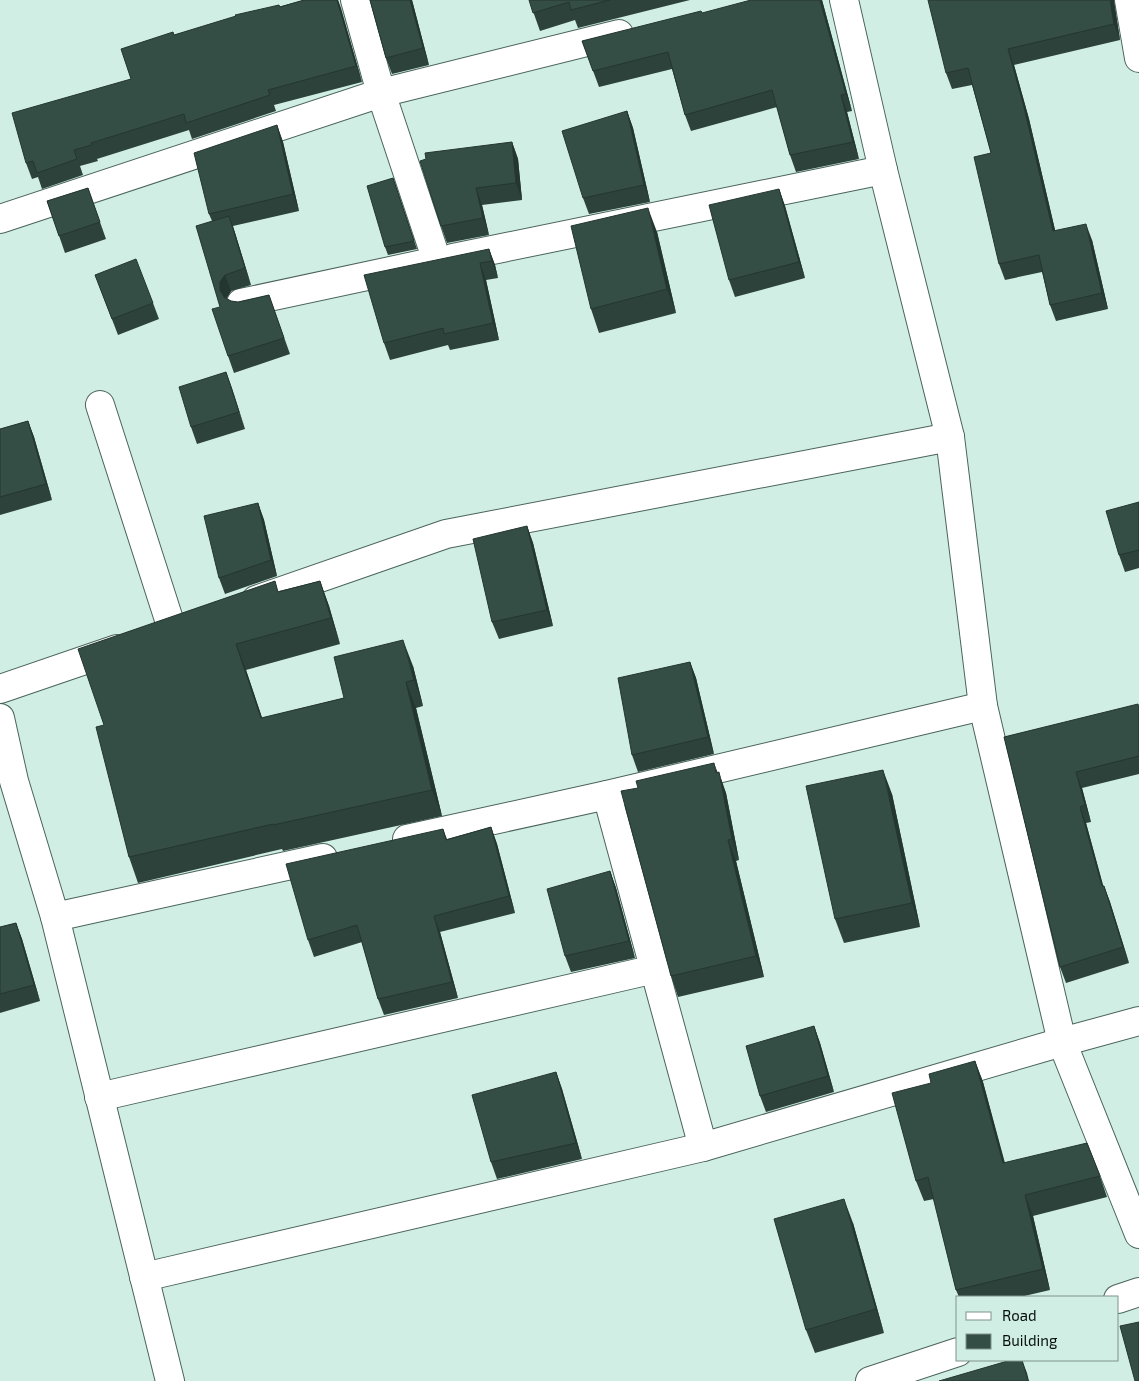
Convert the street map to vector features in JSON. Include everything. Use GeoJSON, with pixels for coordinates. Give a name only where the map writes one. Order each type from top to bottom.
{"type":"FeatureCollection","features":[{"type":"Feature","properties":{"kind":"street"},"geometry":{"type":"LineString","coordinates":[[355,0],[381,93],[437,261]]}},
{"type":"Feature","properties":{"kind":"street"},"geometry":{"type":"LineString","coordinates":[[844,0],[883,170],[950,437],[983,706],[1062,1042],[1139,1234]]}},
{"type":"Feature","properties":{"kind":"street"},"geometry":{"type":"LineString","coordinates":[[1129,0],[1139,58]]}},
{"type":"Feature","properties":{"kind":"street"},"geometry":{"type":"LineString","coordinates":[[0,219],[381,93],[640,29]]}},
{"type":"Feature","properties":{"kind":"street"},"geometry":{"type":"LineString","coordinates":[[241,303],[883,170]]}},
{"type":"Feature","properties":{"kind":"street"},"geometry":{"type":"LineString","coordinates":[[0,689],[182,626],[100,405]]}},
{"type":"Feature","properties":{"kind":"street"},"geometry":{"type":"LineString","coordinates":[[229,610],[446,534],[950,437]]}},
{"type":"Feature","properties":{"kind":"street"},"geometry":{"type":"LineString","coordinates":[[384,844],[607,796],[983,706]]}},
{"type":"Feature","properties":{"kind":"street"},"geometry":{"type":"LineString","coordinates":[[0,718],[7,784],[55,916],[170,1381]]}},
{"type":"Feature","properties":{"kind":"street"},"geometry":{"type":"LineString","coordinates":[[607,796],[703,1147]]}},
{"type":"Feature","properties":{"kind":"street"},"geometry":{"type":"LineString","coordinates":[[55,916],[345,853]]}},
{"type":"Feature","properties":{"kind":"street"},"geometry":{"type":"LineString","coordinates":[[99,1097],[655,969]]}},
{"type":"Feature","properties":{"kind":"street"},"geometry":{"type":"LineString","coordinates":[[144,1277],[703,1147],[1139,1021]]}},
{"type":"Feature","properties":{"kind":"street"},"geometry":{"type":"LineString","coordinates":[[1119,1299],[1139,1292]]}},
{"type":"Feature","properties":{"kind":"street"},"geometry":{"type":"LineString","coordinates":[[870,1381],[906,1375],[956,1353]]}},
{"type":"Feature","properties":{"kind":"building"},"geometry":{"type":"Polygon","coordinates":[[[304,0],[337,0],[356,66],[268,90],[270,95],[186,123],[184,114],[91,143],[92,145],[74,150],[77,159],[37,173],[33,161],[26,163],[12,113],[131,79],[121,49],[173,32],[174,35],[235,15],[279,5],[280,7],[304,0]]]}},
{"type":"Feature","properties":{"kind":"building"},"geometry":{"type":"Polygon","coordinates":[[[370,0],[410,0],[423,48],[386,58],[370,0]]]}},
{"type":"Feature","properties":{"kind":"building"},"geometry":{"type":"Polygon","coordinates":[[[529,0],[610,0],[571,10],[569,2],[533,13],[529,0]]]}},
{"type":"Feature","properties":{"kind":"building"},"geometry":{"type":"Polygon","coordinates":[[[751,0],[820,0],[846,94],[841,95],[853,142],[790,155],[772,90],[685,115],[668,52],[593,71],[582,41],[751,0]]]}},
{"type":"Feature","properties":{"kind":"building"},"geometry":{"type":"Polygon","coordinates":[[[928,0],[1110,0],[1114,24],[1008,49],[1023,103],[1053,231],[1086,224],[1102,293],[1050,305],[1039,255],[999,264],[974,157],[991,153],[968,68],[946,73],[928,0]]]}},
{"type":"Feature","properties":{"kind":"building"},"geometry":{"type":"Polygon","coordinates":[[[627,111],[644,185],[583,198],[562,131],[627,111]]]}},
{"type":"Feature","properties":{"kind":"building"},"geometry":{"type":"Polygon","coordinates":[[[277,125],[293,194],[209,214],[194,153],[277,125]]]}},
{"type":"Feature","properties":{"kind":"building"},"geometry":{"type":"Polygon","coordinates":[[[512,142],[516,183],[476,188],[483,218],[441,226],[420,161],[426,159],[425,153],[512,142]]]}},
{"type":"Feature","properties":{"kind":"building"},"geometry":{"type":"Polygon","coordinates":[[[393,178],[414,241],[385,247],[367,186],[393,178]]]}},
{"type":"Feature","properties":{"kind":"building"},"geometry":{"type":"Polygon","coordinates":[[[88,188],[100,222],[59,236],[47,201],[88,188]]]}},
{"type":"Feature","properties":{"kind":"building"},"geometry":{"type":"Polygon","coordinates":[[[779,189],[799,262],[729,280],[709,205],[779,189]]]}},
{"type":"Feature","properties":{"kind":"building"},"geometry":{"type":"Polygon","coordinates":[[[648,208],[667,289],[591,309],[571,226],[648,208]]]}},
{"type":"Feature","properties":{"kind":"building"},"geometry":{"type":"Polygon","coordinates":[[[229,216],[245,268],[225,275],[220,282],[220,290],[224,297],[238,302],[269,295],[284,338],[228,356],[212,309],[220,307],[196,226],[229,216]]]}},
{"type":"Feature","properties":{"kind":"building"},"geometry":{"type":"Polygon","coordinates":[[[489,249],[492,261],[480,263],[493,323],[444,334],[443,328],[384,343],[364,275],[489,249]]]}},
{"type":"Feature","properties":{"kind":"building"},"geometry":{"type":"Polygon","coordinates":[[[136,259],[153,303],[112,319],[95,275],[136,259]]]}},
{"type":"Feature","properties":{"kind":"building"},"geometry":{"type":"Polygon","coordinates":[[[226,372],[239,412],[191,427],[179,387],[226,372]]]}},
{"type":"Feature","properties":{"kind":"building"},"geometry":{"type":"Polygon","coordinates":[[[28,421],[46,484],[0,497],[0,429],[28,421]]]}},
{"type":"Feature","properties":{"kind":"building"},"geometry":{"type":"Polygon","coordinates":[[[1139,502],[1139,550],[1119,555],[1106,511],[1139,502]]]}},
{"type":"Feature","properties":{"kind":"building"},"geometry":{"type":"Polygon","coordinates":[[[258,503],[271,560],[219,578],[204,516],[258,503]]]}},
{"type":"Feature","properties":{"kind":"building"},"geometry":{"type":"Polygon","coordinates":[[[527,526],[547,610],[492,622],[473,539],[527,526]]]}},
{"type":"Feature","properties":{"kind":"building"},"geometry":{"type":"Polygon","coordinates":[[[275,581],[278,592],[320,581],[331,618],[236,644],[261,718],[344,698],[334,657],[403,640],[414,680],[406,682],[432,790],[129,857],[96,727],[104,725],[78,649],[275,581]]]}},
{"type":"Feature","properties":{"kind":"building"},"geometry":{"type":"Polygon","coordinates":[[[690,662],[708,737],[632,755],[618,678],[690,662]]]}},
{"type":"Feature","properties":{"kind":"building"},"geometry":{"type":"Polygon","coordinates":[[[1138,704],[1139,756],[1076,772],[1085,805],[1080,807],[1102,886],[1104,886],[1123,947],[1060,967],[1004,737],[1138,704]]]}},
{"type":"Feature","properties":{"kind":"building"},"geometry":{"type":"Polygon","coordinates":[[[714,763],[716,773],[719,772],[732,839],[728,840],[756,956],[671,976],[621,791],[638,788],[636,781],[714,763]]]}},
{"type":"Feature","properties":{"kind":"building"},"geometry":{"type":"Polygon","coordinates":[[[883,770],[912,903],[835,919],[806,786],[883,770]]]}},
{"type":"Feature","properties":{"kind":"building"},"geometry":{"type":"Polygon","coordinates":[[[491,827],[509,896],[434,916],[452,982],[378,999],[357,925],[308,940],[286,864],[443,829],[446,840],[491,827]]]}},
{"type":"Feature","properties":{"kind":"building"},"geometry":{"type":"Polygon","coordinates":[[[610,871],[629,941],[565,956],[547,889],[610,871]]]}},
{"type":"Feature","properties":{"kind":"building"},"geometry":{"type":"Polygon","coordinates":[[[16,923],[34,985],[0,994],[0,927],[16,923]]]}},
{"type":"Feature","properties":{"kind":"building"},"geometry":{"type":"Polygon","coordinates":[[[814,1026],[828,1076],[760,1096],[746,1046],[814,1026]]]}},
{"type":"Feature","properties":{"kind":"building"},"geometry":{"type":"Polygon","coordinates":[[[975,1061],[1003,1163],[1087,1143],[1100,1176],[1025,1195],[1043,1269],[956,1290],[928,1177],[916,1181],[892,1093],[931,1083],[929,1074],[975,1061]]]}},
{"type":"Feature","properties":{"kind":"building"},"geometry":{"type":"Polygon","coordinates":[[[556,1072],[576,1143],[491,1162],[472,1095],[556,1072]]]}},
{"type":"Feature","properties":{"kind":"building"},"geometry":{"type":"Polygon","coordinates":[[[844,1199],[876,1309],[806,1330],[774,1219],[844,1199]]]}},
{"type":"Feature","properties":{"kind":"building"},"geometry":{"type":"Polygon","coordinates":[[[1139,1322],[1139,1381],[1135,1381],[1120,1326],[1139,1322]]]}},
{"type":"Feature","properties":{"kind":"building"},"geometry":{"type":"Polygon","coordinates":[[[1008,1361],[1022,1361],[1028,1381],[939,1381],[1008,1361]]]}}]}
